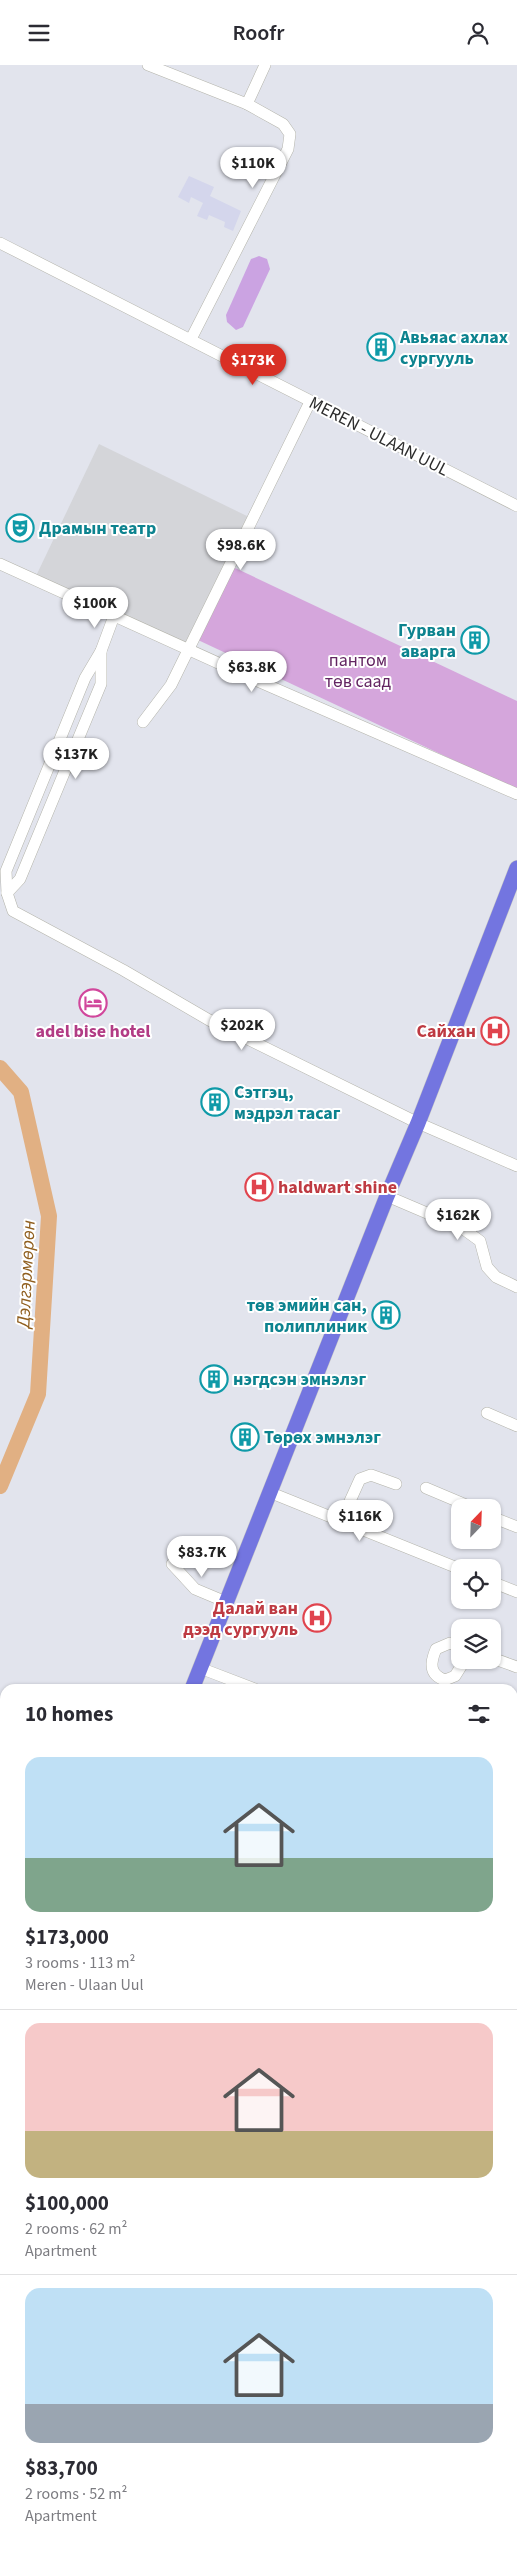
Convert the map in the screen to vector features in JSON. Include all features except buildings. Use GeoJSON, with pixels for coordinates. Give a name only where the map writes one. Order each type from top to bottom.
{"type":"FeatureCollection","features":[{"type":"Feature","properties":{"kind":"main road"},"geometry":{"type":"LineString","coordinates":[[194,1684],[387,1196],[418,1123],[517,868]]}},
{"type":"Feature","properties":{"kind":"street"},"geometry":{"type":"LineString","coordinates":[[148,65],[247,104],[283,123],[290,134],[291,140],[191,339]]}},
{"type":"Feature","properties":{"kind":"street"},"geometry":{"type":"LineString","coordinates":[[247,104],[265,65]]}},
{"type":"Feature","properties":{"kind":"street","name":"MEREN - ULAAN UUL"},"geometry":{"type":"LineString","coordinates":[[0,243],[517,506]]}},
{"type":"Feature","properties":{"kind":"street"},"geometry":{"type":"LineString","coordinates":[[143,721],[171,685],[310,402]]}},
{"type":"Feature","properties":{"kind":"street"},"geometry":{"type":"LineString","coordinates":[[0,564],[188,650],[517,795]]}},
{"type":"Feature","properties":{"kind":"street"},"geometry":{"type":"LineString","coordinates":[[114,616],[101,651],[85,678],[6,871],[7,893],[13,911],[123,970],[209,1020],[418,1123],[517,1166]]}},
{"type":"Feature","properties":{"kind":"street"},"geometry":{"type":"LineString","coordinates":[[7,893],[20,879],[101,684],[101,651]]}},
{"type":"Feature","properties":{"kind":"street"},"geometry":{"type":"LineString","coordinates":[[387,1196],[462,1228],[480,1241],[487,1267],[496,1277],[517,1287]]}},
{"type":"Feature","properties":{"kind":"street"},"geometry":{"type":"LineString","coordinates":[[487,1413],[517,1426]]}},
{"type":"Feature","properties":{"kind":"street"},"geometry":{"type":"LineString","coordinates":[[341,1521],[360,1479],[371,1475],[396,1484]]}},
{"type":"Feature","properties":{"kind":"street"},"geometry":{"type":"LineString","coordinates":[[426,1488],[452,1499]]}},
{"type":"Feature","properties":{"kind":"street"},"geometry":{"type":"LineString","coordinates":[[269,1492],[451,1565]]}},
{"type":"Feature","properties":{"kind":"street"},"geometry":{"type":"LineString","coordinates":[[501,1521],[517,1527]]}},
{"type":"Feature","properties":{"kind":"street"},"geometry":{"type":"LineString","coordinates":[[172,1564],[194,1589],[226,1602]]}},
{"type":"Feature","properties":{"kind":"street"},"geometry":{"type":"LineString","coordinates":[[501,1586],[517,1592]]}},
{"type":"Feature","properties":{"kind":"street"},"geometry":{"type":"LineString","coordinates":[[451,1643],[436,1649],[431,1659],[432,1672],[438,1678],[445,1680],[455,1676],[459,1669]]}},
{"type":"Feature","properties":{"kind":"street"},"geometry":{"type":"LineString","coordinates":[[501,1661],[517,1667]]}},
{"type":"Feature","properties":{"kind":"street"},"geometry":{"type":"LineString","coordinates":[[200,1668],[241,1684]]}},
{"type":"Feature","properties":{"kind":"shaded area"},"geometry":{"type":"Polygon","coordinates":[[[189,176],[214,187],[210,196],[241,211],[233,231],[224,227],[225,222],[209,215],[207,220],[197,216],[203,203],[191,197],[189,203],[178,197],[189,176]]]}},
{"type":"Feature","properties":{"kind":"shaded area"},"geometry":{"type":"Polygon","coordinates":[[[259,256],[267,259],[270,269],[243,327],[236,330],[227,322],[226,315],[251,259],[259,256]]]}},
{"type":"Feature","properties":{"kind":"shaded area"},"geometry":{"type":"Polygon","coordinates":[[[99,444],[249,517],[186,649],[36,576],[99,444]]]}},
{"type":"Feature","properties":{"kind":"green space","name":"пантом төв саад"},"geometry":{"type":"Polygon","coordinates":[[[233,567],[517,701],[517,790],[198,640],[233,567]]]}},
{"type":"Feature","properties":{"kind":"waterway","name":"Дэлгэрмөрөн"},"geometry":{"type":"LineString","coordinates":[[0,1068],[21,1092],[49,1216],[38,1394],[0,1486]]}},
{"type":"Feature","properties":{"kind":"place","name":"Авьяас ахлах сургууль"},"geometry":{"type":"Point","coordinates":[381,347]}},
{"type":"Feature","properties":{"kind":"place","name":"Драмын театр"},"geometry":{"type":"Point","coordinates":[20,528]}},
{"type":"Feature","properties":{"kind":"place","name":"Гурван аварга"},"geometry":{"type":"Point","coordinates":[475,640]}},
{"type":"Feature","properties":{"kind":"place","name":"adel bise hotel"},"geometry":{"type":"Point","coordinates":[93,1003]}},
{"type":"Feature","properties":{"kind":"place","name":"Сайхан"},"geometry":{"type":"Point","coordinates":[495,1031]}},
{"type":"Feature","properties":{"kind":"place","name":"Сэтгэц, мэдрэл тасаг"},"geometry":{"type":"Point","coordinates":[215,1102]}},
{"type":"Feature","properties":{"kind":"place","name":"haldwart shine"},"geometry":{"type":"Point","coordinates":[259,1187]}},
{"type":"Feature","properties":{"kind":"place","name":"төв эмийн сан, полиплиник"},"geometry":{"type":"Point","coordinates":[386,1315]}},
{"type":"Feature","properties":{"kind":"place","name":"нэгдсэн эмнэлэг"},"geometry":{"type":"Point","coordinates":[214,1379]}},
{"type":"Feature","properties":{"kind":"place","name":"Төрөх эмнэлэг"},"geometry":{"type":"Point","coordinates":[245,1437]}},
{"type":"Feature","properties":{"kind":"place","name":"Далай ван дээд сургууль"},"geometry":{"type":"Point","coordinates":[317,1618]}}]}
